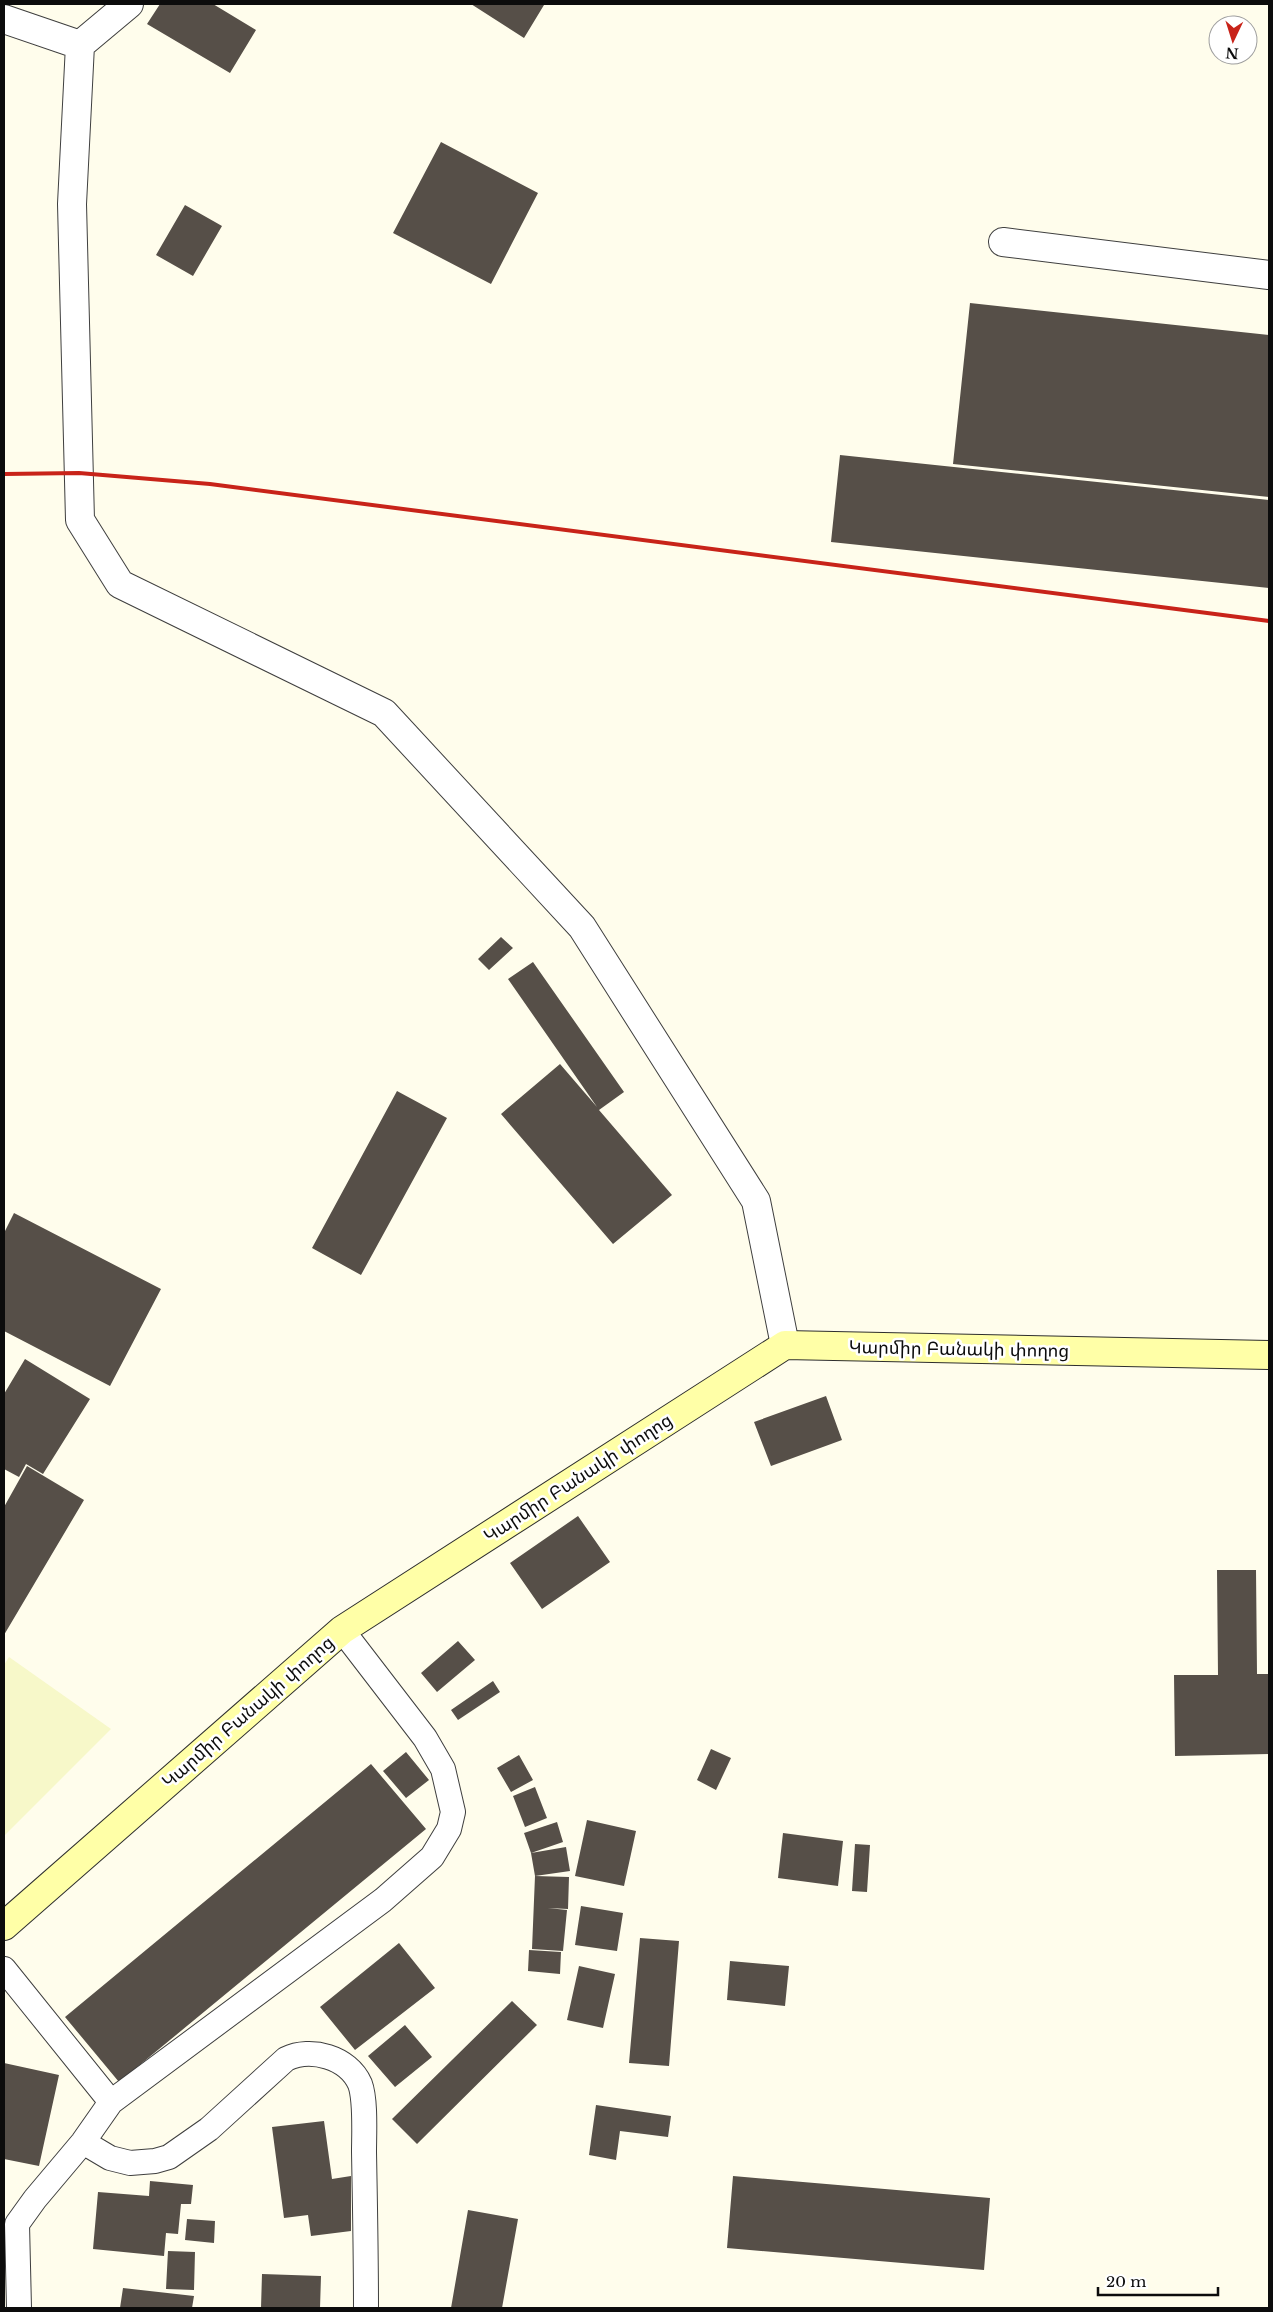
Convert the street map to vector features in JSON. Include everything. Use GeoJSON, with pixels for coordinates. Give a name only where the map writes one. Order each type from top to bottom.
{"type":"FeatureCollection","features":[{"type":"Feature","properties":{"kind":"street"},"geometry":{"type":"LineString","coordinates":[[128,4],[80,45],[72,204],[80,520],[120,584],[384,713],[582,928],[756,1201],[785,1345]]}},
{"type":"Feature","properties":{"kind":"street"},"geometry":{"type":"LineString","coordinates":[[4,19],[80,45]]}},
{"type":"Feature","properties":{"kind":"street"},"geometry":{"type":"LineString","coordinates":[[1003,242],[1269,275]]}},
{"type":"Feature","properties":{"kind":"street","name":"Կարմիր Բանակի փողոց"},"geometry":{"type":"LineString","coordinates":[[5,1924],[342,1630],[785,1345],[1269,1355]]}},
{"type":"Feature","properties":{"kind":"lane"},"geometry":{"type":"LineString","coordinates":[[18,2308],[17,2224],[35,2199],[83,2142],[111,2102],[383,1900],[432,1857],[449,1829],[453,1812],[443,1769],[425,1738],[342,1630]]}},
{"type":"Feature","properties":{"kind":"lane"},"geometry":{"type":"LineString","coordinates":[[4,1969],[111,2102]]}},
{"type":"Feature","properties":{"kind":"lane"},"geometry":{"type":"LineString","coordinates":[[83,2142],[110,2158],[130,2163],[155,2161],[176,2152],[209,2129],[286,2059],[298,2053],[323,2055],[348,2066],[360,2085],[364,2119],[366,2308]]}},
{"type":"Feature","properties":{"kind":"green space"},"geometry":{"type":"Polygon","coordinates":[[[9,1657],[111,1729],[4,1836],[4,1665],[9,1657]]]}},
{"type":"Feature","properties":{"kind":"building"},"geometry":{"type":"Polygon","coordinates":[[[160,4],[213,4],[256,30],[230,73],[147,24],[160,4]]]}},
{"type":"Feature","properties":{"kind":"building"},"geometry":{"type":"Polygon","coordinates":[[[471,4],[542,4],[544,5],[524,38],[471,4]]]}},
{"type":"Feature","properties":{"kind":"building"},"geometry":{"type":"Polygon","coordinates":[[[441,142],[538,193],[491,284],[393,233],[441,142]]]}},
{"type":"Feature","properties":{"kind":"building"},"geometry":{"type":"Polygon","coordinates":[[[185,205],[222,226],[193,276],[156,255],[185,205]]]}},
{"type":"Feature","properties":{"kind":"building"},"geometry":{"type":"Polygon","coordinates":[[[970,303],[1269,335],[1269,497],[953,464],[970,303]]]}},
{"type":"Feature","properties":{"kind":"building"},"geometry":{"type":"Polygon","coordinates":[[[840,455],[1269,500],[1269,588],[831,542],[840,455]]]}},
{"type":"Feature","properties":{"kind":"building"},"geometry":{"type":"Polygon","coordinates":[[[501,937],[513,948],[489,970],[478,959],[501,937]]]}},
{"type":"Feature","properties":{"kind":"building"},"geometry":{"type":"Polygon","coordinates":[[[533,962],[624,1092],[599,1110],[672,1195],[613,1244],[501,1114],[560,1064],[597,1107],[508,979],[533,962]]]}},
{"type":"Feature","properties":{"kind":"building"},"geometry":{"type":"Polygon","coordinates":[[[397,1091],[447,1118],[361,1275],[312,1248],[397,1091]]]}},
{"type":"Feature","properties":{"kind":"building"},"geometry":{"type":"Polygon","coordinates":[[[14,1213],[161,1289],[110,1386],[4,1331],[4,1233],[14,1213]]]}},
{"type":"Feature","properties":{"kind":"building"},"geometry":{"type":"Polygon","coordinates":[[[25,1359],[90,1399],[43,1474],[26,1464],[19,1477],[4,1469],[4,1394],[25,1359]]]}},
{"type":"Feature","properties":{"kind":"building"},"geometry":{"type":"Polygon","coordinates":[[[826,1396],[842,1440],[771,1466],[754,1422],[826,1396]]]}},
{"type":"Feature","properties":{"kind":"building"},"geometry":{"type":"Polygon","coordinates":[[[27,1466],[84,1500],[4,1635],[4,1507],[27,1466]]]}},
{"type":"Feature","properties":{"kind":"building"},"geometry":{"type":"Polygon","coordinates":[[[578,1516],[610,1562],[542,1609],[510,1563],[578,1516]]]}},
{"type":"Feature","properties":{"kind":"building"},"geometry":{"type":"Polygon","coordinates":[[[1217,1570],[1256,1570],[1257,1674],[1269,1674],[1269,1754],[1175,1756],[1174,1675],[1218,1675],[1217,1570]]]}},
{"type":"Feature","properties":{"kind":"building"},"geometry":{"type":"Polygon","coordinates":[[[458,1641],[475,1660],[437,1692],[421,1673],[458,1641]]]}},
{"type":"Feature","properties":{"kind":"building"},"geometry":{"type":"Polygon","coordinates":[[[493,1681],[500,1692],[458,1720],[451,1710],[493,1681]]]}},
{"type":"Feature","properties":{"kind":"building"},"geometry":{"type":"Polygon","coordinates":[[[711,1749],[731,1758],[716,1790],[697,1780],[711,1749]]]}},
{"type":"Feature","properties":{"kind":"building"},"geometry":{"type":"Polygon","coordinates":[[[406,1752],[429,1780],[406,1798],[383,1771],[406,1752]]]}},
{"type":"Feature","properties":{"kind":"building"},"geometry":{"type":"Polygon","coordinates":[[[519,1755],[533,1780],[511,1792],[497,1768],[519,1755]]]}},
{"type":"Feature","properties":{"kind":"building"},"geometry":{"type":"Polygon","coordinates":[[[371,1764],[426,1829],[119,2082],[65,2017],[371,1764]]]}},
{"type":"Feature","properties":{"kind":"building"},"geometry":{"type":"Polygon","coordinates":[[[535,1787],[547,1818],[525,1827],[513,1796],[535,1787]]]}},
{"type":"Feature","properties":{"kind":"building"},"geometry":{"type":"Polygon","coordinates":[[[587,1820],[636,1831],[624,1886],[575,1876],[587,1820]]]}},
{"type":"Feature","properties":{"kind":"building"},"geometry":{"type":"Polygon","coordinates":[[[557,1822],[563,1842],[531,1853],[524,1833],[557,1822]]]}},
{"type":"Feature","properties":{"kind":"building"},"geometry":{"type":"Polygon","coordinates":[[[783,1833],[843,1841],[838,1886],[778,1878],[783,1833]]]}},
{"type":"Feature","properties":{"kind":"building"},"geometry":{"type":"Polygon","coordinates":[[[855,1844],[870,1845],[867,1892],[852,1891],[855,1844]]]}},
{"type":"Feature","properties":{"kind":"building"},"geometry":{"type":"Polygon","coordinates":[[[566,1847],[570,1871],[535,1876],[531,1853],[566,1847]]]}},
{"type":"Feature","properties":{"kind":"building"},"geometry":{"type":"Polygon","coordinates":[[[535,1876],[569,1877],[568,1909],[548,1908],[567,1910],[563,1951],[532,1949],[535,1876]]]}},
{"type":"Feature","properties":{"kind":"building"},"geometry":{"type":"Polygon","coordinates":[[[581,1906],[623,1913],[617,1951],[575,1945],[581,1906]]]}},
{"type":"Feature","properties":{"kind":"building"},"geometry":{"type":"Polygon","coordinates":[[[640,1938],[679,1941],[669,2066],[629,2063],[640,1938]]]}},
{"type":"Feature","properties":{"kind":"building"},"geometry":{"type":"Polygon","coordinates":[[[399,1943],[435,1988],[355,2050],[320,2007],[399,1943]]]}},
{"type":"Feature","properties":{"kind":"building"},"geometry":{"type":"Polygon","coordinates":[[[529,1950],[561,1952],[560,1974],[528,1971],[529,1950]]]}},
{"type":"Feature","properties":{"kind":"building"},"geometry":{"type":"Polygon","coordinates":[[[730,1961],[789,1966],[785,2006],[727,2000],[730,1961]]]}},
{"type":"Feature","properties":{"kind":"building"},"geometry":{"type":"Polygon","coordinates":[[[579,1966],[615,1974],[603,2028],[567,2020],[579,1966]]]}},
{"type":"Feature","properties":{"kind":"building"},"geometry":{"type":"Polygon","coordinates":[[[512,2001],[537,2025],[417,2144],[392,2119],[512,2001]]]}},
{"type":"Feature","properties":{"kind":"building"},"geometry":{"type":"Polygon","coordinates":[[[405,2025],[432,2057],[395,2087],[368,2056],[405,2025]]]}},
{"type":"Feature","properties":{"kind":"building"},"geometry":{"type":"Polygon","coordinates":[[[4,2063],[59,2075],[39,2166],[4,2159],[4,2063]]]}},
{"type":"Feature","properties":{"kind":"building"},"geometry":{"type":"Polygon","coordinates":[[[596,2105],[671,2116],[668,2137],[620,2131],[616,2160],[589,2155],[596,2105]]]}},
{"type":"Feature","properties":{"kind":"building"},"geometry":{"type":"Polygon","coordinates":[[[324,2121],[332,2179],[351,2176],[351,2231],[311,2236],[308,2215],[284,2218],[272,2127],[324,2121]]]}},
{"type":"Feature","properties":{"kind":"building"},"geometry":{"type":"Polygon","coordinates":[[[733,2176],[990,2198],[984,2270],[727,2248],[733,2176]]]}},
{"type":"Feature","properties":{"kind":"building"},"geometry":{"type":"Polygon","coordinates":[[[150,2181],[193,2185],[191,2204],[181,2204],[178,2234],[166,2233],[164,2256],[93,2249],[98,2192],[149,2196],[150,2181]]]}},
{"type":"Feature","properties":{"kind":"building"},"geometry":{"type":"Polygon","coordinates":[[[468,2210],[518,2219],[502,2308],[451,2308],[468,2210]]]}},
{"type":"Feature","properties":{"kind":"building"},"geometry":{"type":"Polygon","coordinates":[[[187,2219],[215,2221],[214,2243],[185,2240],[187,2219]]]}},
{"type":"Feature","properties":{"kind":"building"},"geometry":{"type":"Polygon","coordinates":[[[168,2251],[195,2252],[194,2290],[166,2289],[168,2251]]]}},
{"type":"Feature","properties":{"kind":"building"},"geometry":{"type":"Polygon","coordinates":[[[262,2274],[321,2276],[320,2308],[261,2308],[262,2274]]]}},
{"type":"Feature","properties":{"kind":"building"},"geometry":{"type":"Polygon","coordinates":[[[123,2288],[194,2296],[192,2308],[120,2308],[123,2288]]]}},
{"type":"Feature","properties":{"kind":"railway"},"geometry":{"type":"LineString","coordinates":[[4,474],[79,473],[210,484],[1269,621]]}}]}
